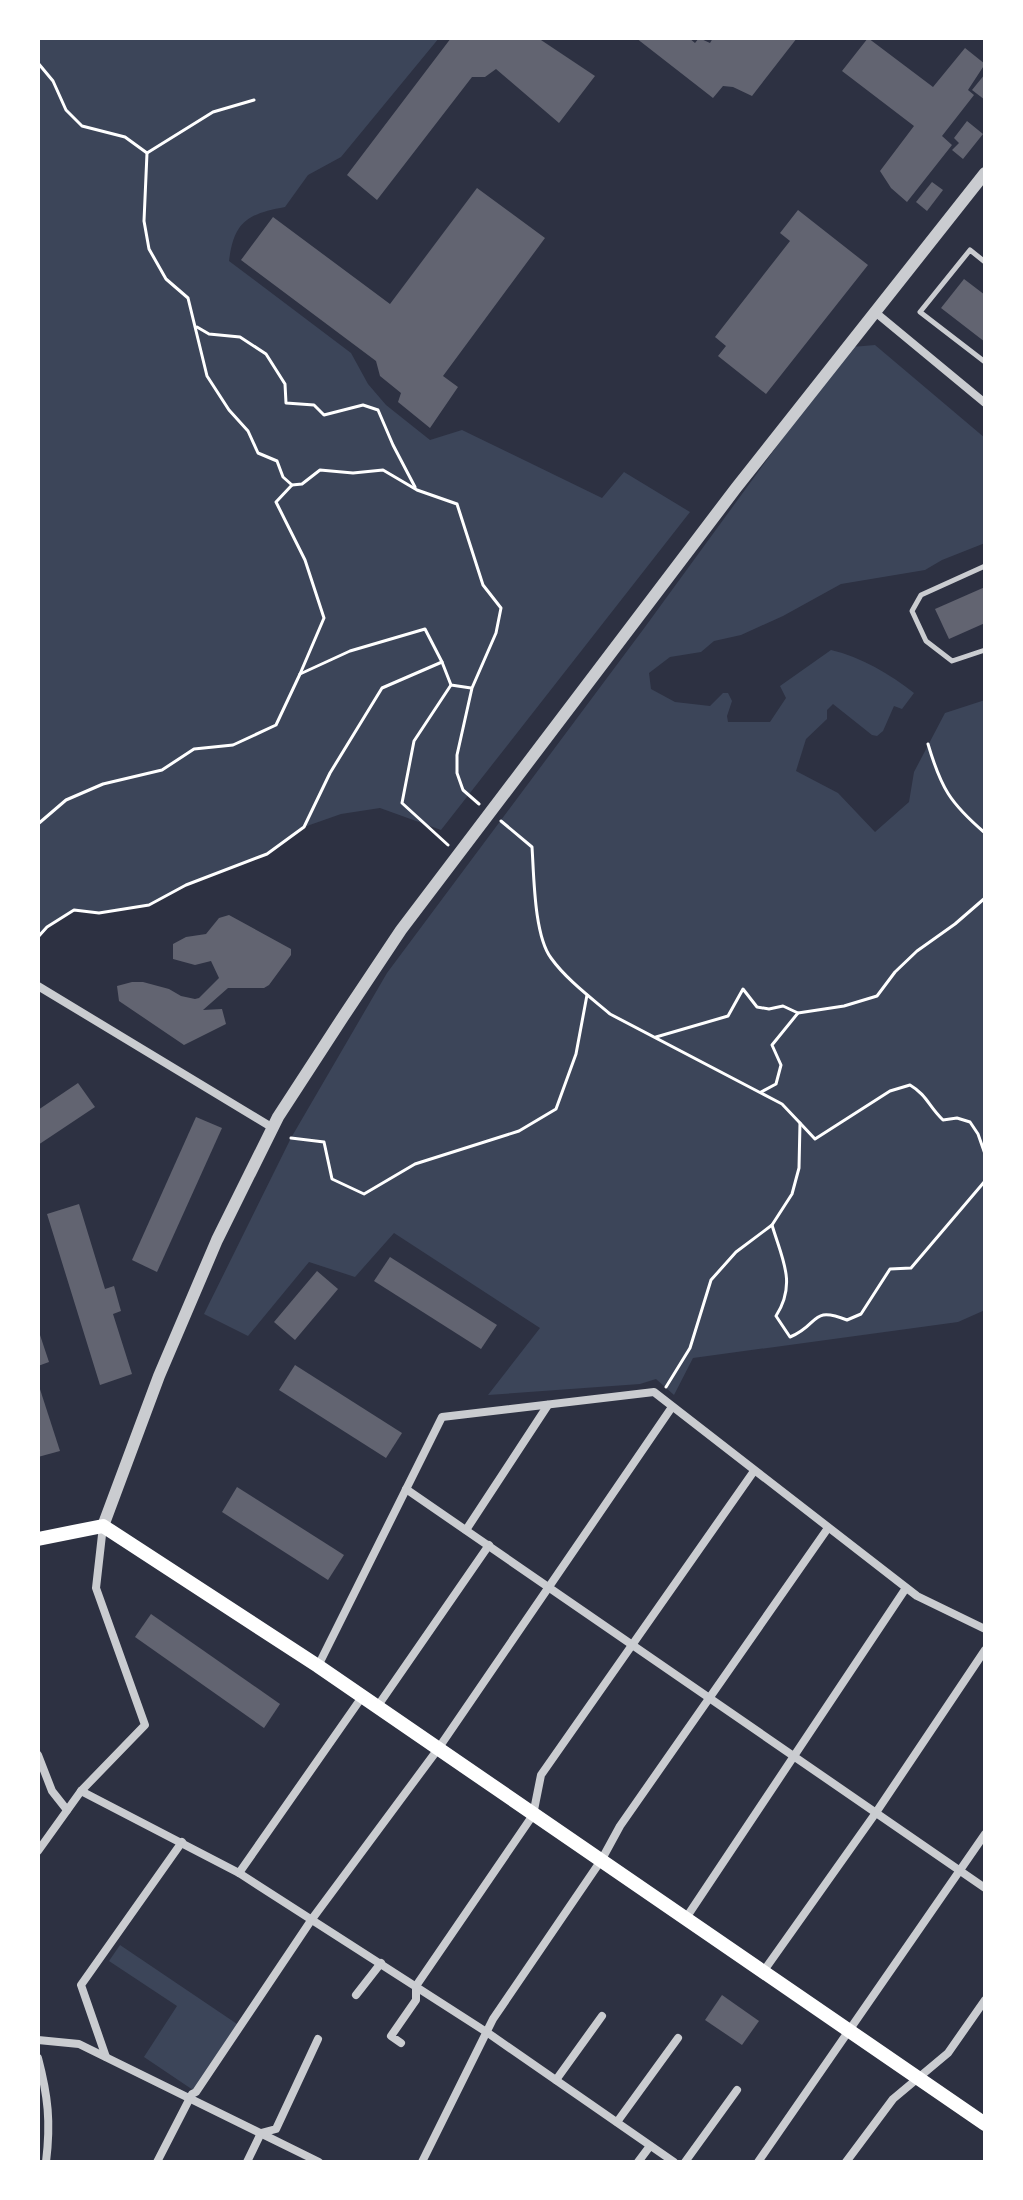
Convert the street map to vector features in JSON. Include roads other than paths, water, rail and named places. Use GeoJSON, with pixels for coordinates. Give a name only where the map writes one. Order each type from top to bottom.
{"type":"FeatureCollection","features":[{"type":"Feature","properties":{"kind":"main road"},"geometry":{"type":"LineString","coordinates":[[38,1539],[103,1526],[318,1666],[985,2124]]}},
{"type":"Feature","properties":{"kind":"street"},"geometry":{"type":"LineString","coordinates":[[38,1851],[81,1791],[145,1725],[96,1588],[103,1526],[159,1376],[217,1240],[273,1128],[401,930],[736,488],[985,173]]}},
{"type":"Feature","properties":{"kind":"street"},"geometry":{"type":"LineString","coordinates":[[875,312],[985,403]]}},
{"type":"Feature","properties":{"kind":"street"},"geometry":{"type":"LineString","coordinates":[[38,986],[273,1128]]}},
{"type":"Feature","properties":{"kind":"street"},"geometry":{"type":"LineString","coordinates":[[318,1666],[442,1417],[654,1392],[917,1596],[985,1629]]}},
{"type":"Feature","properties":{"kind":"street"},"geometry":{"type":"LineString","coordinates":[[466,1530],[548,1405]]}},
{"type":"Feature","properties":{"kind":"street"},"geometry":{"type":"LineString","coordinates":[[157,2162],[189,2098],[312,1919],[438,1749],[672,1407]]}},
{"type":"Feature","properties":{"kind":"street"},"geometry":{"type":"LineString","coordinates":[[401,2043],[391,2036],[416,2000],[416,1986],[533,1815],[541,1775],[754,1471]]}},
{"type":"Feature","properties":{"kind":"street"},"geometry":{"type":"LineString","coordinates":[[406,1489],[985,1888]]}},
{"type":"Feature","properties":{"kind":"street"},"geometry":{"type":"LineString","coordinates":[[422,2162],[493,2019],[602,1859],[620,1826],[828,1528]]}},
{"type":"Feature","properties":{"kind":"street"},"geometry":{"type":"LineString","coordinates":[[377,1707],[489,1545]]}},
{"type":"Feature","properties":{"kind":"street"},"geometry":{"type":"LineString","coordinates":[[686,1918],[906,1588]]}},
{"type":"Feature","properties":{"kind":"street"},"geometry":{"type":"LineString","coordinates":[[763,1972],[875,1814],[985,1650]]}},
{"type":"Feature","properties":{"kind":"street"},"geometry":{"type":"LineString","coordinates":[[239,1873],[362,1697]]}},
{"type":"Feature","properties":{"kind":"street"},"geometry":{"type":"LineString","coordinates":[[38,1755],[52,1791],[67,1810]]}},
{"type":"Feature","properties":{"kind":"street"},"geometry":{"type":"LineString","coordinates":[[81,1791],[239,1873],[488,2033],[674,2162]]}},
{"type":"Feature","properties":{"kind":"street"},"geometry":{"type":"LineString","coordinates":[[758,2162],[985,1834]]}},
{"type":"Feature","properties":{"kind":"street"},"geometry":{"type":"LineString","coordinates":[[106,2058],[81,1985],[182,1842]]}},
{"type":"Feature","properties":{"kind":"street"},"geometry":{"type":"LineString","coordinates":[[356,1995],[381,1963]]}},
{"type":"Feature","properties":{"kind":"street"},"geometry":{"type":"LineString","coordinates":[[846,2162],[893,2099],[948,2053],[985,2000]]}},
{"type":"Feature","properties":{"kind":"street"},"geometry":{"type":"LineString","coordinates":[[556,2080],[602,2016]]}},
{"type":"Feature","properties":{"kind":"street"},"geometry":{"type":"LineString","coordinates":[[617,2122],[678,2038]]}},
{"type":"Feature","properties":{"kind":"street"},"geometry":{"type":"LineString","coordinates":[[247,2162],[261,2133],[276,2129],[318,2039]]}},
{"type":"Feature","properties":{"kind":"street"},"geometry":{"type":"LineString","coordinates":[[38,2040],[79,2044],[319,2162]]}},
{"type":"Feature","properties":{"kind":"street"},"geometry":{"type":"LineString","coordinates":[[38,2058],[46,2087],[50,2130],[46,2162]]}},
{"type":"Feature","properties":{"kind":"street"},"geometry":{"type":"LineString","coordinates":[[685,2162],[737,2090]]}},
{"type":"Feature","properties":{"kind":"street"},"geometry":{"type":"LineString","coordinates":[[38,2131],[50,2130]]}},
{"type":"Feature","properties":{"kind":"street"},"geometry":{"type":"LineString","coordinates":[[638,2162],[650,2146]]}},
{"type":"Feature","properties":{"kind":"lane"},"geometry":{"type":"LineString","coordinates":[[985,262],[970,250],[920,312],[985,362]]}},
{"type":"Feature","properties":{"kind":"lane"},"geometry":{"type":"LineString","coordinates":[[985,566],[921,595],[912,611],[926,641],[952,661],[985,650]]}}]}
